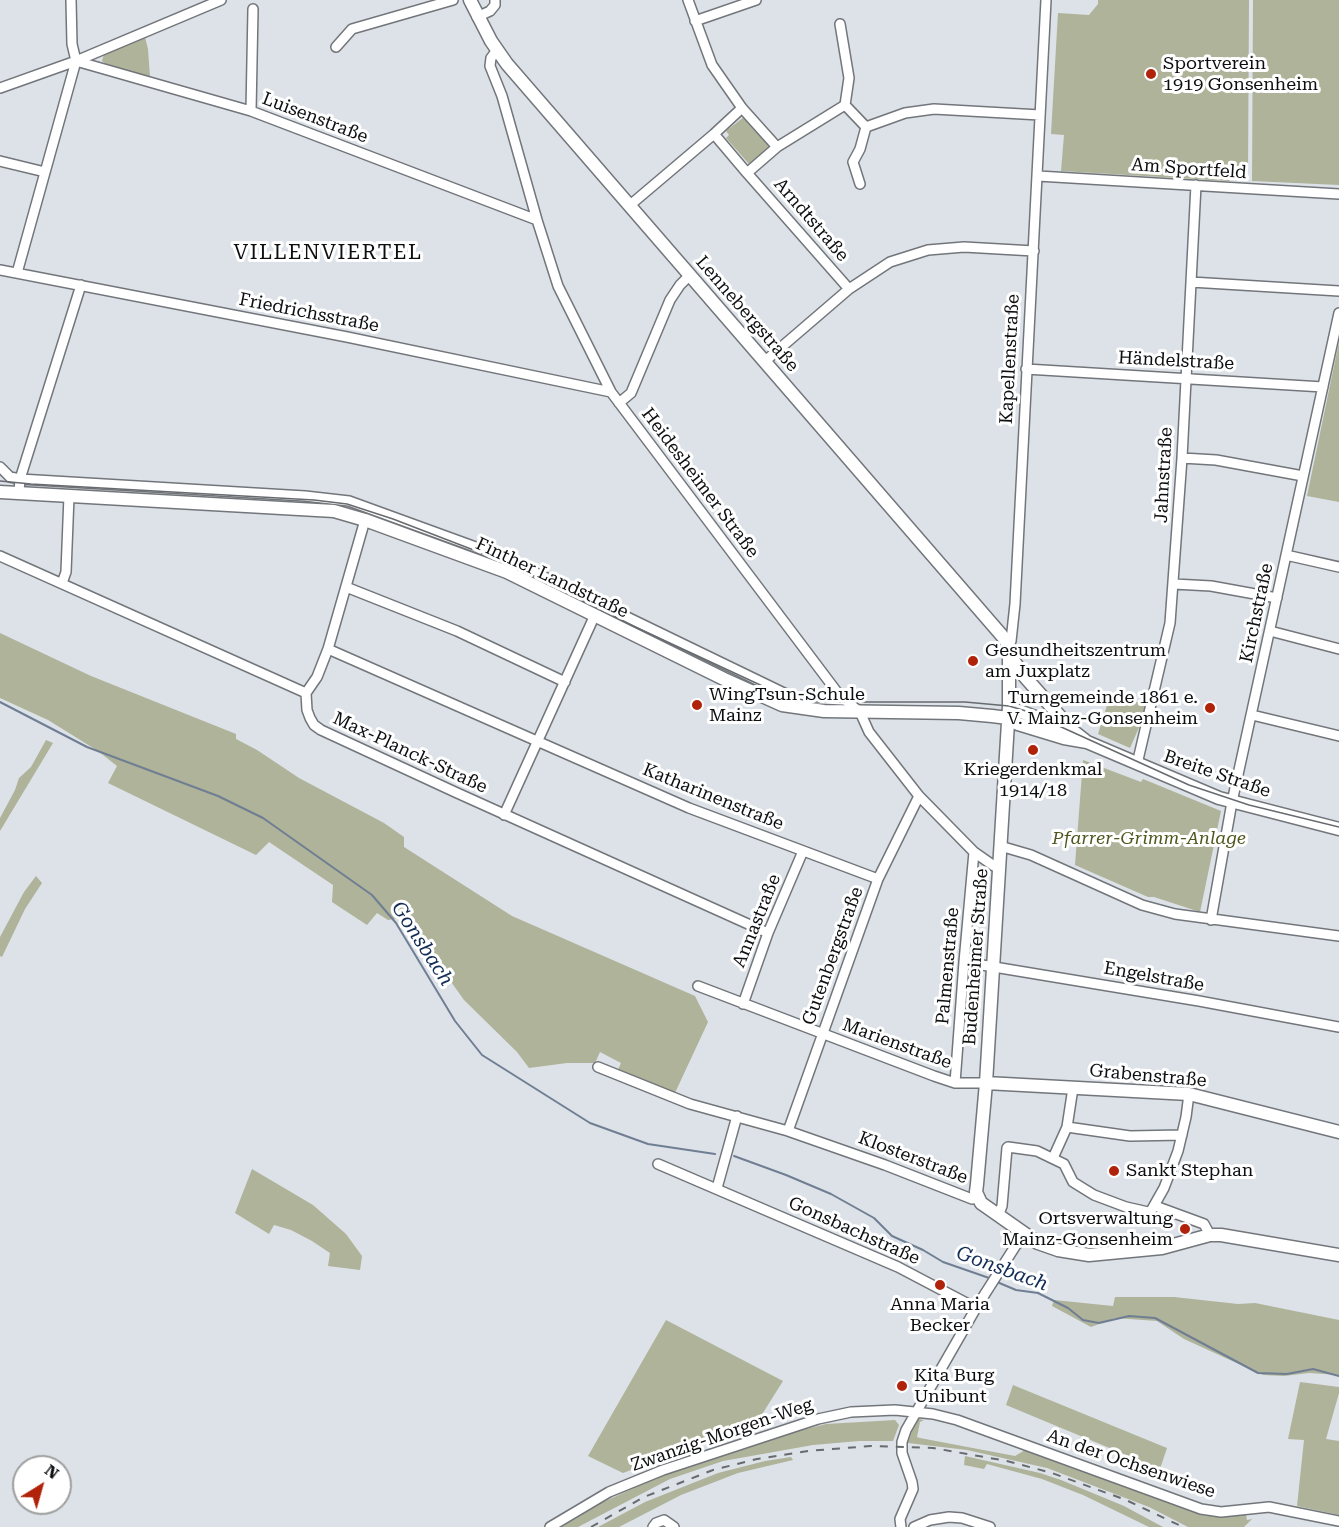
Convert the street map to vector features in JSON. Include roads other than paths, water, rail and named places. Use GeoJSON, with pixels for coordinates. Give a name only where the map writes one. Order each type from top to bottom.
{"type":"FeatureCollection","features":[{"type":"Feature","properties":{"kind":"main road","name":"Lennebergstraße"},"geometry":{"type":"LineString","coordinates":[[470,0],[497,50],[1010,650]]}},
{"type":"Feature","properties":{"kind":"main road","name":"Finther Landstraße"},"geometry":{"type":"LineString","coordinates":[[0,492],[334,511],[365,520],[507,572],[594,617],[782,705],[818,711],[959,713],[1008,718]]}},
{"type":"Feature","properties":{"kind":"main road","name":"Kapellenstraße"},"geometry":{"type":"LineString","coordinates":[[1008,718],[1010,650]]}},
{"type":"Feature","properties":{"kind":"main road"},"geometry":{"type":"LineString","coordinates":[[1010,650],[1025,677],[1068,735]]}},
{"type":"Feature","properties":{"kind":"main road","name":"Breite Straße"},"geometry":{"type":"LineString","coordinates":[[1008,718],[1018,724],[1068,735],[1087,742],[1188,786],[1232,802],[1339,829]]}},
{"type":"Feature","properties":{"kind":"main road","name":"Budenheimer Straße"},"geometry":{"type":"LineString","coordinates":[[978,1198],[976,1184],[986,1083],[1008,718]]}},
{"type":"Feature","properties":{"kind":"main road","name":"Grabenstraße"},"geometry":{"type":"LineString","coordinates":[[986,1083],[1189,1094],[1339,1132]]}},
{"type":"Feature","properties":{"kind":"main road","name":"Klosterstraße"},"geometry":{"type":"LineString","coordinates":[[978,1198],[986,1208],[1027,1236],[1048,1247],[1089,1255],[1162,1248],[1210,1235],[1235,1236],[1339,1255]]}},
{"type":"Feature","properties":{"kind":"street"},"geometry":{"type":"LineString","coordinates":[[18,273],[76,61],[72,44],[71,0]]}},
{"type":"Feature","properties":{"kind":"street"},"geometry":{"type":"LineString","coordinates":[[0,88],[76,61],[221,0]]}},
{"type":"Feature","properties":{"kind":"street"},"geometry":{"type":"LineString","coordinates":[[336,47],[352,29],[453,0]]}},
{"type":"Feature","properties":{"kind":"street"},"geometry":{"type":"LineString","coordinates":[[477,16],[493,8],[495,0]]}},
{"type":"Feature","properties":{"kind":"street"},"geometry":{"type":"LineString","coordinates":[[688,0],[712,65],[742,108],[777,147]]}},
{"type":"Feature","properties":{"kind":"street"},"geometry":{"type":"LineString","coordinates":[[694,21],[756,0]]}},
{"type":"Feature","properties":{"kind":"street","name":"Kapellenstraße"},"geometry":{"type":"LineString","coordinates":[[1010,650],[1015,604],[1046,0]]}},
{"type":"Feature","properties":{"kind":"street"},"geometry":{"type":"LineString","coordinates":[[251,111],[253,9]]}},
{"type":"Feature","properties":{"kind":"street"},"geometry":{"type":"LineString","coordinates":[[747,173],[777,147],[845,105],[849,78],[840,24]]}},
{"type":"Feature","properties":{"kind":"street","name":"Heidesheimer Straße"},"geometry":{"type":"LineString","coordinates":[[497,50],[491,58],[490,66],[502,96],[558,286],[611,392],[844,700],[860,712],[869,732],[918,795],[974,852],[999,867]]}},
{"type":"Feature","properties":{"kind":"street","name":"Luisenstraße"},"geometry":{"type":"LineString","coordinates":[[76,61],[251,111],[537,220]]}},
{"type":"Feature","properties":{"kind":"street"},"geometry":{"type":"LineString","coordinates":[[845,105],[866,127]]}},
{"type":"Feature","properties":{"kind":"street"},"geometry":{"type":"LineString","coordinates":[[629,206],[742,108]]}},
{"type":"Feature","properties":{"kind":"street"},"geometry":{"type":"LineString","coordinates":[[866,127],[905,113],[934,109],[1040,115]]}},
{"type":"Feature","properties":{"kind":"street"},"geometry":{"type":"LineString","coordinates":[[860,184],[853,162],[860,149],[866,127]]}},
{"type":"Feature","properties":{"kind":"street","name":"Arndtstraße"},"geometry":{"type":"LineString","coordinates":[[714,134],[849,290]]}},
{"type":"Feature","properties":{"kind":"street"},"geometry":{"type":"LineString","coordinates":[[0,161],[45,172]]}},
{"type":"Feature","properties":{"kind":"street","name":"Am Sportfeld"},"geometry":{"type":"LineString","coordinates":[[1038,176],[1339,194]]}},
{"type":"Feature","properties":{"kind":"street","name":"Jahnstraße"},"geometry":{"type":"LineString","coordinates":[[1137,764],[1170,623],[1174,584],[1196,185]]}},
{"type":"Feature","properties":{"kind":"street"},"geometry":{"type":"LineString","coordinates":[[764,362],[849,290],[890,262],[928,250],[964,247],[1034,251]]}},
{"type":"Feature","properties":{"kind":"street","name":"Friedrichsstraße"},"geometry":{"type":"LineString","coordinates":[[0,270],[347,337],[611,392]]}},
{"type":"Feature","properties":{"kind":"street"},"geometry":{"type":"LineString","coordinates":[[619,403],[632,393],[670,300],[690,275]]}},
{"type":"Feature","properties":{"kind":"street"},"geometry":{"type":"LineString","coordinates":[[1191,282],[1339,291]]}},
{"type":"Feature","properties":{"kind":"street"},"geometry":{"type":"LineString","coordinates":[[19,492],[20,479],[81,285]]}},
{"type":"Feature","properties":{"kind":"street","name":"Kirchstraße"},"geometry":{"type":"LineString","coordinates":[[1211,920],[1232,802],[1339,313]]}},
{"type":"Feature","properties":{"kind":"street","name":"Händelstraße"},"geometry":{"type":"LineString","coordinates":[[1026,369],[1323,387]]}},
{"type":"Feature","properties":{"kind":"street"},"geometry":{"type":"LineString","coordinates":[[1182,458],[1216,460],[1303,476]]}},
{"type":"Feature","properties":{"kind":"street"},"geometry":{"type":"LineString","coordinates":[[0,467],[10,477],[20,479]]}},
{"type":"Feature","properties":{"kind":"street","name":"Finther Landstraße"},"geometry":{"type":"LineString","coordinates":[[20,479],[305,496],[349,501],[503,557],[784,693],[801,698],[844,700]]}},
{"type":"Feature","properties":{"kind":"street"},"geometry":{"type":"LineString","coordinates":[[62,583],[66,572],[69,496]]}},
{"type":"Feature","properties":{"kind":"street"},"geometry":{"type":"LineString","coordinates":[[0,556],[306,693],[317,677],[328,650],[365,520]]}},
{"type":"Feature","properties":{"kind":"street"},"geometry":{"type":"LineString","coordinates":[[1286,555],[1339,567]]}},
{"type":"Feature","properties":{"kind":"street"},"geometry":{"type":"LineString","coordinates":[[1174,584],[1211,586],[1277,598]]}},
{"type":"Feature","properties":{"kind":"street"},"geometry":{"type":"LineString","coordinates":[[346,587],[457,631],[565,682]]}},
{"type":"Feature","properties":{"kind":"street"},"geometry":{"type":"LineString","coordinates":[[504,815],[594,617]]}},
{"type":"Feature","properties":{"kind":"street"},"geometry":{"type":"LineString","coordinates":[[1270,632],[1339,649]]}},
{"type":"Feature","properties":{"kind":"street","name":"Katharinenstraße"},"geometry":{"type":"LineString","coordinates":[[328,650],[689,808],[878,879]]}},
{"type":"Feature","properties":{"kind":"street","name":"Max-Planck-Straße"},"geometry":{"type":"LineString","coordinates":[[306,693],[310,718],[321,730],[768,933]]}},
{"type":"Feature","properties":{"kind":"street"},"geometry":{"type":"LineString","coordinates":[[1252,715],[1339,736]]}},
{"type":"Feature","properties":{"kind":"street","name":"Gutenbergstraße"},"geometry":{"type":"LineString","coordinates":[[788,1131],[878,879],[918,795]]}},
{"type":"Feature","properties":{"kind":"street"},"geometry":{"type":"LineString","coordinates":[[1000,846],[1031,855],[1142,905],[1175,914],[1339,936]]}},
{"type":"Feature","properties":{"kind":"street","name":"Annastraße"},"geometry":{"type":"LineString","coordinates":[[743,1004],[768,933],[803,851]]}},
{"type":"Feature","properties":{"kind":"street","name":"Palmenstraße"},"geometry":{"type":"LineString","coordinates":[[955,1083],[974,852]]}},
{"type":"Feature","properties":{"kind":"street","name":"Engelstraße"},"geometry":{"type":"LineString","coordinates":[[964,962],[992,965],[1339,1027]]}},
{"type":"Feature","properties":{"kind":"street","name":"Marienstraße"},"geometry":{"type":"LineString","coordinates":[[698,986],[955,1083],[986,1083]]}},
{"type":"Feature","properties":{"kind":"street","name":"Klosterstraße"},"geometry":{"type":"LineString","coordinates":[[598,1067],[690,1104],[788,1131],[972,1199],[978,1198]]}},
{"type":"Feature","properties":{"kind":"street"},"geometry":{"type":"LineString","coordinates":[[1053,1158],[1067,1127],[1073,1088]]}},
{"type":"Feature","properties":{"kind":"street"},"geometry":{"type":"LineString","coordinates":[[998,1216],[1002,1206],[1006,1148],[1019,1147],[1053,1158],[1066,1167],[1072,1182],[1094,1196],[1148,1212],[1155,1206],[1182,1135],[1189,1094]]}},
{"type":"Feature","properties":{"kind":"street"},"geometry":{"type":"LineString","coordinates":[[717,1188],[737,1116]]}},
{"type":"Feature","properties":{"kind":"street"},"geometry":{"type":"LineString","coordinates":[[1067,1127],[1130,1136],[1182,1135]]}},
{"type":"Feature","properties":{"kind":"street","name":"Gonsbachstraße"},"geometry":{"type":"LineString","coordinates":[[658,1164],[898,1267],[976,1308]]}},
{"type":"Feature","properties":{"kind":"street"},"geometry":{"type":"LineString","coordinates":[[1155,1206],[1204,1224],[1210,1235]]}},
{"type":"Feature","properties":{"kind":"street"},"geometry":{"type":"LineString","coordinates":[[901,1527],[900,1519],[912,1493],[913,1485],[903,1459],[902,1442],[915,1412],[976,1308],[1016,1245],[1027,1236]]}},
{"type":"Feature","properties":{"kind":"street","name":"Zwanzig-Morgen-Weg"},"geometry":{"type":"LineString","coordinates":[[550,1527],[590,1502],[622,1486],[808,1421],[860,1411],[915,1412]]}},
{"type":"Feature","properties":{"kind":"street","name":"An der Ochsenwiese"},"geometry":{"type":"LineString","coordinates":[[915,1412],[933,1414],[967,1424],[1200,1509],[1221,1512],[1269,1507],[1339,1521]]}},
{"type":"Feature","properties":{"kind":"street"},"geometry":{"type":"LineString","coordinates":[[914,1527],[930,1520],[949,1517],[962,1518],[990,1527]]}},
{"type":"Feature","properties":{"kind":"street"},"geometry":{"type":"LineString","coordinates":[[652,1527],[656,1522],[664,1520],[674,1527]]}},
{"type":"Feature","properties":{"kind":"waterway","name":"Gonsbach"},"geometry":{"type":"LineString","coordinates":[[0,702],[87,747],[218,796],[263,818],[372,895],[396,923],[455,1021],[482,1055],[590,1123],[648,1144],[715,1154]]}},
{"type":"Feature","properties":{"kind":"waterway","name":"Gonsbach"},"geometry":{"type":"LineString","coordinates":[[734,1156],[831,1194],[874,1218],[892,1236],[943,1262],[992,1279]]}},
{"type":"Feature","properties":{"kind":"waterway","name":"Gonsbach"},"geometry":{"type":"LineString","coordinates":[[997,1282],[1016,1290],[1038,1293],[1068,1308],[1083,1320],[1099,1323],[1129,1316],[1155,1318],[1258,1373],[1287,1374],[1313,1369],[1339,1376]]}},
{"type":"Feature","properties":{"kind":"tram line"},"geometry":{"type":"LineString","coordinates":[[0,481],[314,500],[347,504],[393,519],[510,564],[633,626],[784,696],[814,702],[965,702],[1009,706],[1026,711],[1189,785],[1249,805],[1339,827]]}},
{"type":"Feature","properties":{"kind":"railway"},"geometry":{"type":"LineString","coordinates":[[591,1527],[644,1497],[713,1470],[757,1459],[808,1451],[871,1446],[933,1448],[1007,1461],[1052,1473],[1126,1500],[1183,1527]]}},
{"type":"Feature","properties":{"kind":"place","name":"Sportverein 1919 Gonsenheim"},"geometry":{"type":"Point","coordinates":[1151,74]}},
{"type":"Feature","properties":{"kind":"place","name":"Gesundheitszentrum am Juxplatz"},"geometry":{"type":"Point","coordinates":[973,661]}},
{"type":"Feature","properties":{"kind":"place","name":"WingTsun-Schule Mainz"},"geometry":{"type":"Point","coordinates":[697,705]}},
{"type":"Feature","properties":{"kind":"place","name":"Turngemeinde 1861 e. V. Mainz-Gonsenheim"},"geometry":{"type":"Point","coordinates":[1210,708]}},
{"type":"Feature","properties":{"kind":"place","name":"Kriegerdenkmal 1914/18"},"geometry":{"type":"Point","coordinates":[1033,750]}},
{"type":"Feature","properties":{"kind":"place","name":"Sankt Stephan"},"geometry":{"type":"Point","coordinates":[1114,1171]}},
{"type":"Feature","properties":{"kind":"place","name":"Ortsverwaltung Mainz-Gonsenheim"},"geometry":{"type":"Point","coordinates":[1185,1229]}},
{"type":"Feature","properties":{"kind":"place","name":"Anna Maria Becker"},"geometry":{"type":"Point","coordinates":[940,1285]}},
{"type":"Feature","properties":{"kind":"place","name":"Kita Burg Unibunt"},"geometry":{"type":"Point","coordinates":[902,1386]}},
{"type":"Feature","properties":{"kind":"district","name":"VILLENVIERTEL"},"geometry":{"type":"Point","coordinates":[328,253]}},
{"type":"Feature","properties":{"kind":"park label","name":"Pfarrer-Grimm-Anlage"},"geometry":{"type":"Point","coordinates":[1149,839]}}]}
